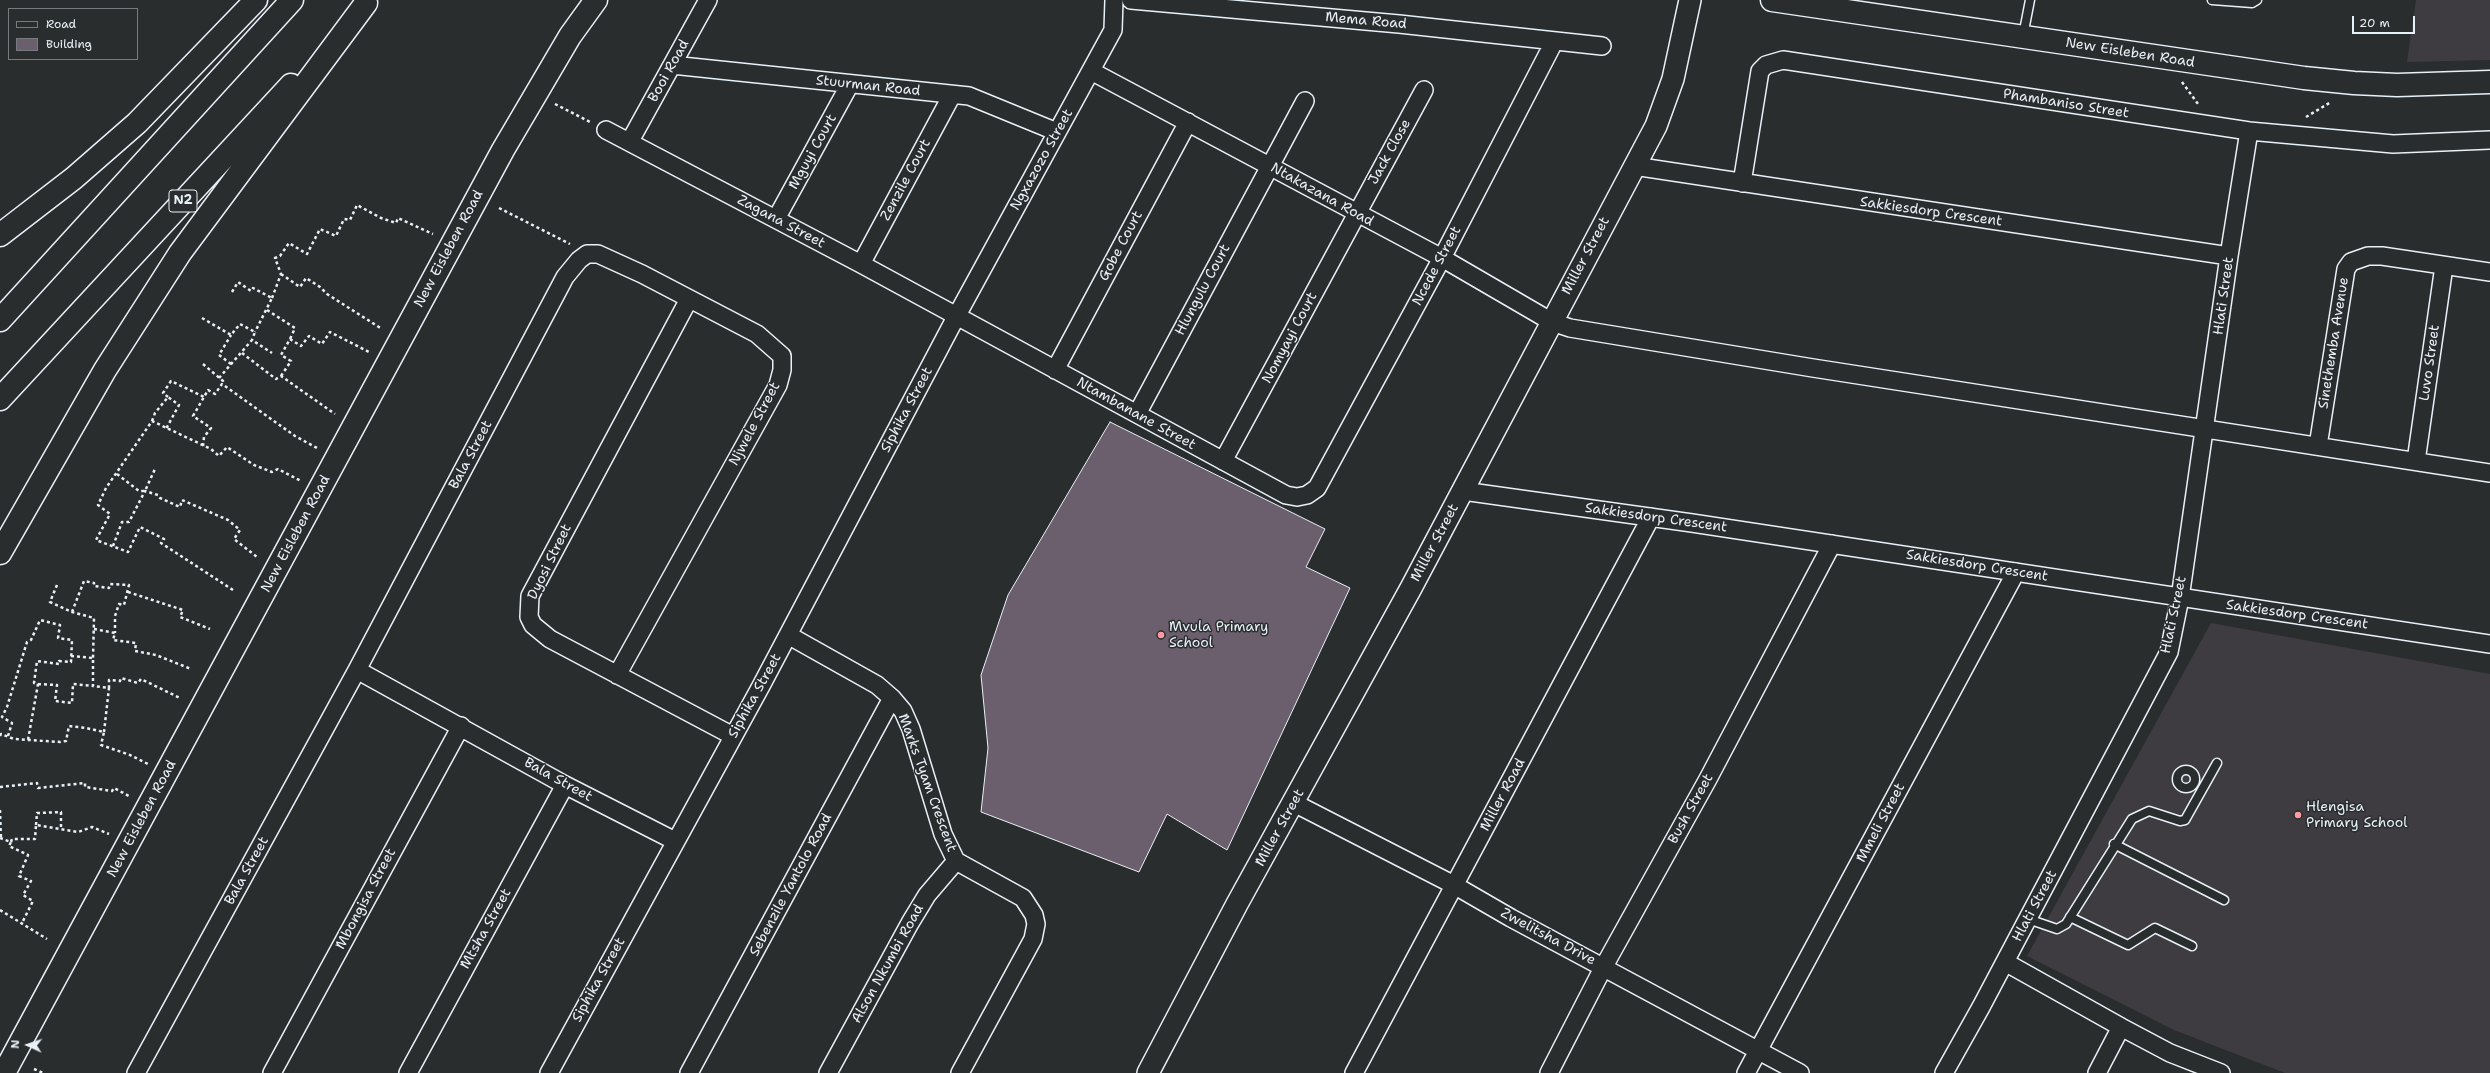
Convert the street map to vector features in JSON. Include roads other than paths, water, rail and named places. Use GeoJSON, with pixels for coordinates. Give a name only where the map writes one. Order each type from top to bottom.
{"type":"FeatureCollection","features":[{"type":"Feature","properties":{"kind":"main road"},"geometry":{"type":"LineString","coordinates":[[0,235],[74,178],[137,123],[256,0]]}},
{"type":"Feature","properties":{"kind":"main road"},"geometry":{"type":"LineString","coordinates":[[0,320],[292,0]]}},
{"type":"Feature","properties":{"kind":"main road","name":"New Eisleben Road"},"geometry":{"type":"LineString","coordinates":[[4,1073],[499,156],[570,36],[596,0]]}},
{"type":"Feature","properties":{"kind":"main road","name":"New Eisleben Road"},"geometry":{"type":"LineString","coordinates":[[1772,0],[2257,73],[2354,84],[2490,82]]}},
{"type":"Feature","properties":{"kind":"main road"},"geometry":{"type":"LineString","coordinates":[[0,553],[105,370],[180,253],[368,2]]}},
{"type":"Feature","properties":{"kind":"main road","name":"N2"},"geometry":{"type":"LineString","coordinates":[[0,399],[368,2]]}},
{"type":"Feature","properties":{"kind":"street","name":"Booi Road"},"geometry":{"type":"LineString","coordinates":[[630,141],[708,0]]}},
{"type":"Feature","properties":{"kind":"street","name":"Ngxazozo Street"},"geometry":{"type":"LineString","coordinates":[[956,317],[1113,30],[1114,0]]}},
{"type":"Feature","properties":{"kind":"street","name":"Mema Road"},"geometry":{"type":"LineString","coordinates":[[1131,0],[1399,24],[1602,46]]}},
{"type":"Feature","properties":{"kind":"street","name":"Miller Street"},"geometry":{"type":"LineString","coordinates":[[1148,1073],[1463,491],[1666,103],[1673,79],[1690,0]]}},
{"type":"Feature","properties":{"kind":"street","name":"Ncede Street"},"geometry":{"type":"LineString","coordinates":[[1316,488],[1442,258],[1554,42]]}},
{"type":"Feature","properties":{"kind":"street","name":"Phambaniso Street"},"geometry":{"type":"LineString","coordinates":[[1742,184],[1760,71],[1766,65],[1783,60],[2249,131],[2393,144],[2490,140]]}},
{"type":"Feature","properties":{"kind":"street","name":"Stuurman Road"},"geometry":{"type":"LineString","coordinates":[[672,65],[969,96],[1057,132]]}},
{"type":"Feature","properties":{"kind":"street","name":"Ntakazana Road"},"geometry":{"type":"LineString","coordinates":[[1091,71],[1270,166],[1356,214],[1442,258],[1552,322]]}},
{"type":"Feature","properties":{"kind":"street","name":"Mguyi Court"},"geometry":{"type":"LineString","coordinates":[[776,219],[850,84]]}},
{"type":"Feature","properties":{"kind":"street","name":"Jack Close"},"geometry":{"type":"LineString","coordinates":[[1356,214],[1424,90]]}},
{"type":"Feature","properties":{"kind":"street","name":"Zenzile Court"},"geometry":{"type":"LineString","coordinates":[[861,264],[952,95]]}},
{"type":"Feature","properties":{"kind":"street","name":"Hlungulu Court"},"geometry":{"type":"LineString","coordinates":[[1137,414],[1305,102]]}},
{"type":"Feature","properties":{"kind":"street","name":"Gobe Court"},"geometry":{"type":"LineString","coordinates":[[1055,370],[1188,122]]}},
{"type":"Feature","properties":{"kind":"street","name":"Zagana Street"},"geometry":{"type":"LineString","coordinates":[[606,130],[630,141],[861,264],[956,317]]}},
{"type":"Feature","properties":{"kind":"street","name":"Hlati Street"},"geometry":{"type":"LineString","coordinates":[[1944,1073],[2028,919],[2168,652],[2180,598],[2206,428],[2229,256],[2249,131]]}},
{"type":"Feature","properties":{"kind":"street","name":"Sakkiesdorp Crescent"},"geometry":{"type":"LineString","coordinates":[[1634,166],[1742,184],[2229,256]]}},
{"type":"Feature","properties":{"kind":"street","name":"Nomyayi Court"},"geometry":{"type":"LineString","coordinates":[[1223,461],[1356,214]]}},
{"type":"Feature","properties":{"kind":"street","name":"Njwele Street"},"geometry":{"type":"LineString","coordinates":[[591,256],[689,299],[757,334],[775,348],[782,356],[782,370],[778,385],[617,675]]}},
{"type":"Feature","properties":{"kind":"street","name":"Bala Street"},"geometry":{"type":"LineString","coordinates":[[136,1073],[357,670],[565,277],[591,256]]}},
{"type":"Feature","properties":{"kind":"street","name":"Sinethemba Avenue"},"geometry":{"type":"LineString","coordinates":[[2318,446],[2346,269],[2351,262],[2368,256],[2382,256],[2490,272]]}},
{"type":"Feature","properties":{"kind":"street","name":"Luvo Street"},"geometry":{"type":"LineString","coordinates":[[2416,461],[2444,266]]}},
{"type":"Feature","properties":{"kind":"street","name":"Dyosi Street"},"geometry":{"type":"LineString","coordinates":[[689,299],[530,596],[529,618],[540,632],[617,675],[733,736]]}},
{"type":"Feature","properties":{"kind":"street","name":"Ntambanane Street"},"geometry":{"type":"LineString","coordinates":[[956,317],[1286,495],[1297,497],[1307,495],[1316,488]]}},
{"type":"Feature","properties":{"kind":"street","name":"Siphika Street"},"geometry":{"type":"LineString","coordinates":[[552,1072],[675,841],[788,635],[956,317]]}},
{"type":"Feature","properties":{"kind":"street"},"geometry":{"type":"LineString","coordinates":[[1552,322],[1588,332],[2490,473]]}},
{"type":"Feature","properties":{"kind":"street","name":"Sakkiesdorp Crescent"},"geometry":{"type":"LineString","coordinates":[[1463,491],[1832,544],[2490,644]]}},
{"type":"Feature","properties":{"kind":"street","name":"Miller Road"},"geometry":{"type":"LineString","coordinates":[[1354,1073],[1650,517]]}},
{"type":"Feature","properties":{"kind":"street","name":"Bush Street"},"geometry":{"type":"LineString","coordinates":[[1549,1073],[1603,968],[1708,779],[1832,544]]}},
{"type":"Feature","properties":{"kind":"street","name":"Mmeli Street"},"geometry":{"type":"LineString","coordinates":[[1746,1073],[2016,572]]}},
{"type":"Feature","properties":{"kind":"street","name":"Marks Tyam Crescent"},"geometry":{"type":"LineString","coordinates":[[788,635],[877,685],[892,698],[903,711],[911,729],[943,834],[956,861],[1023,898],[1029,905],[1036,924],[1033,939],[960,1073]]}},
{"type":"Feature","properties":{"kind":"street","name":"Bala Street"},"geometry":{"type":"LineString","coordinates":[[357,670],[565,785],[675,841]]}},
{"type":"Feature","properties":{"kind":"street","name":"Sebenzile Yantolo Road"},"geometry":{"type":"LineString","coordinates":[[689,1073],[892,698]]}},
{"type":"Feature","properties":{"kind":"street","name":"Mbongisa Street"},"geometry":{"type":"LineString","coordinates":[[272,1073],[460,726]]}},
{"type":"Feature","properties":{"kind":"street","name":"Mtsha Street"},"geometry":{"type":"LineString","coordinates":[[408,1073],[565,785]]}},
{"type":"Feature","properties":{"kind":"street","name":"Zwelitsha Drive"},"geometry":{"type":"LineString","coordinates":[[1294,803],[1454,885],[1603,968],[1800,1073]]}},
{"type":"Feature","properties":{"kind":"street","name":"Alson Nkumbi Road"},"geometry":{"type":"LineString","coordinates":[[828,1073],[910,923],[927,895],[956,861]]}},
{"type":"Feature","properties":{"kind":"street"},"geometry":{"type":"LineString","coordinates":[[2005,962],[2121,1027],[2170,1052],[2221,1073]]}},
{"type":"Feature","properties":{"kind":"street"},"geometry":{"type":"LineString","coordinates":[[2097,1073],[2121,1027]]}},
{"type":"Feature","properties":{"kind":"lane"},"geometry":{"type":"LineString","coordinates":[[2023,37],[2030,0]]}},
{"type":"Feature","properties":{"kind":"lane"},"geometry":{"type":"LineString","coordinates":[[2212,0],[2252,2],[2257,0]]}},
{"type":"Feature","properties":{"kind":"lane"},"geometry":{"type":"LineString","coordinates":[[2028,919],[2057,929],[2066,924],[2114,844],[2129,822],[2143,812],[2154,812],[2183,822],[2217,763]]}},
{"type":"Feature","properties":{"kind":"lane"},"geometry":{"type":"LineString","coordinates":[[2183,770],[2192,771],[2195,779],[2194,784],[2186,788],[2181,786],[2176,772],[2183,770]]}},
{"type":"Feature","properties":{"kind":"lane"},"geometry":{"type":"LineString","coordinates":[[2194,784],[2202,788]]}},
{"type":"Feature","properties":{"kind":"lane"},"geometry":{"type":"LineString","coordinates":[[2114,844],[2224,900]]}},
{"type":"Feature","properties":{"kind":"lane"},"geometry":{"type":"LineString","coordinates":[[2070,917],[2128,945],[2149,930],[2155,928],[2192,946]]}},
{"type":"Feature","properties":{"kind":"place","name":"Mvula Primary School"},"geometry":{"type":"Point","coordinates":[1161,635]}},
{"type":"Feature","properties":{"kind":"place","name":"Hlengisa Primary School"},"geometry":{"type":"Point","coordinates":[2298,815]}}]}
